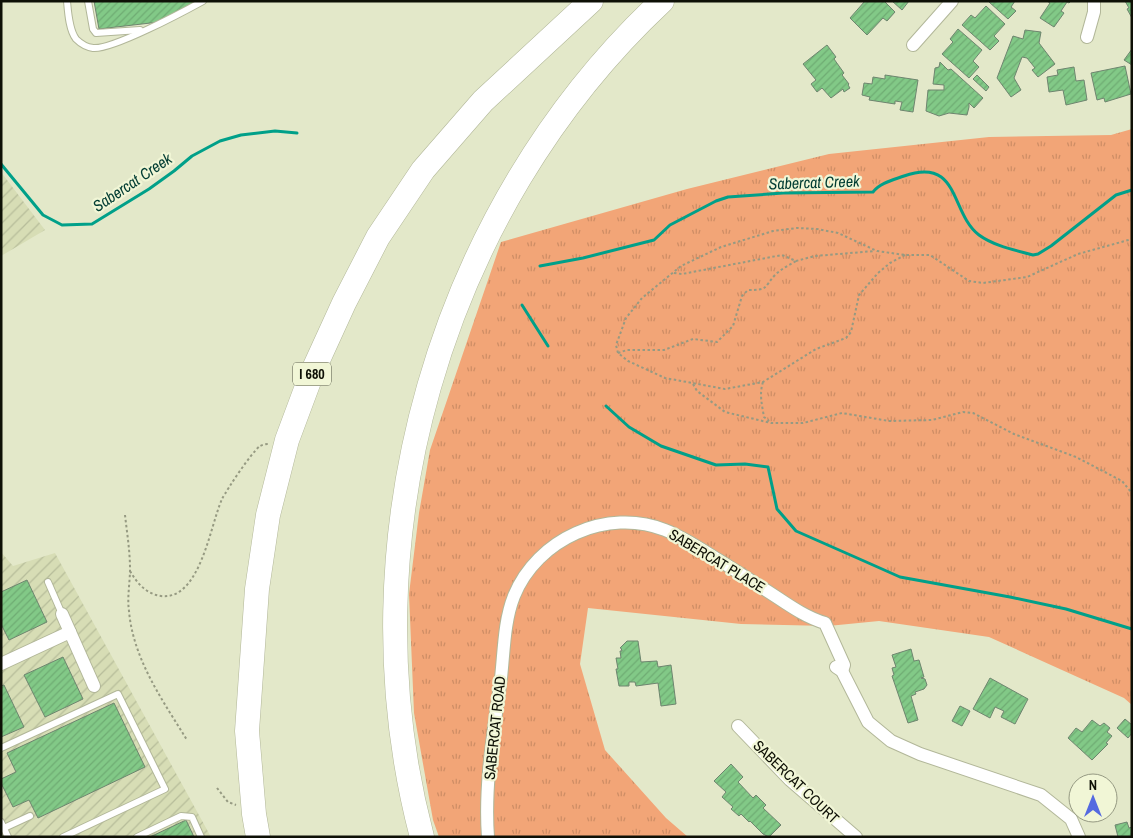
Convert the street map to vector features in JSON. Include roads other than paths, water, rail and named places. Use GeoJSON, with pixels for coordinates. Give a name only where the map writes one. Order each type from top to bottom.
{"type":"FeatureCollection","features":[{"type":"Feature","properties":{"kind":"highway","name":"I 680"},"geometry":{"type":"LineString","coordinates":[[258,837],[254,814],[248,731],[257,589],[268,515],[287,440],[312,374],[344,303],[378,237],[418,178],[483,101],[591,1]]}},
{"type":"Feature","properties":{"kind":"highway"},"geometry":{"type":"LineString","coordinates":[[422,837],[415,813],[398,701],[395,646],[396,591],[399,536],[406,482],[417,429],[434,368],[456,306],[485,242],[518,180],[557,121],[599,67],[662,1]]}},
{"type":"Feature","properties":{"kind":"street"},"geometry":{"type":"LineString","coordinates":[[913,44],[952,1]]}},
{"type":"Feature","properties":{"kind":"street"},"geometry":{"type":"LineString","coordinates":[[1087,37],[1094,12],[1094,1]]}},
{"type":"Feature","properties":{"kind":"street","name":"SABERCAT PLACE"},"geometry":{"type":"LineString","coordinates":[[508,619],[514,596],[525,575],[540,557],[561,540],[584,529],[610,522],[636,522],[664,529],[690,542],[802,613],[821,622],[836,668],[842,671],[868,722],[891,741],[920,754],[1041,795],[1071,819],[1079,837]]}},
{"type":"Feature","properties":{"kind":"street"},"geometry":{"type":"LineString","coordinates":[[62,614],[94,686]]}},
{"type":"Feature","properties":{"kind":"street","name":"SABERCAT ROAD"},"geometry":{"type":"LineString","coordinates":[[488,837],[488,792],[508,619]]}},
{"type":"Feature","properties":{"kind":"street"},"geometry":{"type":"LineString","coordinates":[[1,664],[70,632]]}},
{"type":"Feature","properties":{"kind":"street","name":"SABERCAT COURT"},"geometry":{"type":"LineString","coordinates":[[738,726],[790,780],[856,837]]}},
{"type":"Feature","properties":{"kind":"lane"},"geometry":{"type":"LineString","coordinates":[[67,1],[72,32],[75,38],[85,46],[99,48],[147,30],[203,1]]}},
{"type":"Feature","properties":{"kind":"lane"},"geometry":{"type":"LineString","coordinates":[[88,1],[93,29],[96,34],[147,30]]}},
{"type":"Feature","properties":{"kind":"lane"},"geometry":{"type":"LineString","coordinates":[[48,582],[62,614]]}},
{"type":"Feature","properties":{"kind":"lane"},"geometry":{"type":"LineString","coordinates":[[1,748],[118,694],[165,790],[63,837]]}},
{"type":"Feature","properties":{"kind":"lane"},"geometry":{"type":"LineString","coordinates":[[8,837],[3,825],[30,816]]}},
{"type":"Feature","properties":{"kind":"lane"},"geometry":{"type":"LineString","coordinates":[[137,837],[181,816],[192,817],[201,837]]}},
{"type":"Feature","properties":{"kind":"waterway","name":"Sabercat Creek"},"geometry":{"type":"LineString","coordinates":[[1,164],[43,215],[62,225],[92,224],[149,189],[192,156],[220,141],[241,135],[275,131],[297,133]]}},
{"type":"Feature","properties":{"kind":"waterway","name":"Sabercat Creek"},"geometry":{"type":"LineString","coordinates":[[540,266],[583,258],[654,240],[670,225],[716,201],[728,197],[783,193],[873,192],[887,182],[922,172],[935,174],[945,180],[952,190],[963,214],[979,235],[998,245],[1033,255],[1051,246],[1116,195],[1132,190]]}},
{"type":"Feature","properties":{"kind":"waterway"},"geometry":{"type":"LineString","coordinates":[[522,305],[548,346]]}},
{"type":"Feature","properties":{"kind":"waterway"},"geometry":{"type":"LineString","coordinates":[[606,406],[629,427],[661,446],[716,465],[745,464],[768,467],[777,509],[796,531],[900,577],[1066,609],[1132,629]]}}]}
